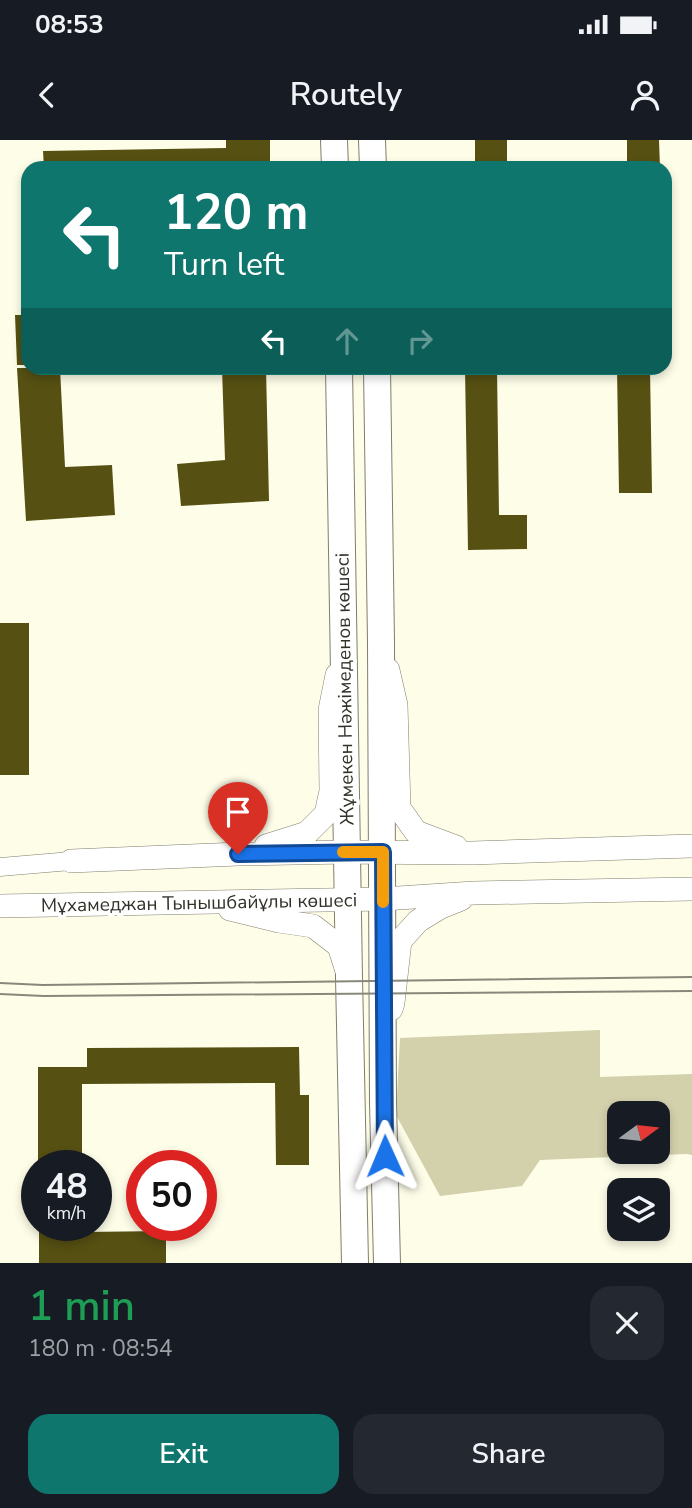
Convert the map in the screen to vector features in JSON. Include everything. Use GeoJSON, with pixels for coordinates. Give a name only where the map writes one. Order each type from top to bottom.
{"type":"FeatureCollection","features":[{"type":"Feature","properties":{"kind":"main road"},"geometry":{"type":"LineString","coordinates":[[334,140],[335,161]]}},
{"type":"Feature","properties":{"kind":"main road"},"geometry":{"type":"LineString","coordinates":[[372,140],[373,161]]}},
{"type":"Feature","properties":{"kind":"main road","name":"Жұмекен Нәжімеденов көшесі"},"geometry":{"type":"LineString","coordinates":[[339,375],[355,1263]]}},
{"type":"Feature","properties":{"kind":"main road","name":"Жұмекен Нәжімеденов көшесі"},"geometry":{"type":"LineString","coordinates":[[377,375],[383,1102],[387,1263]]}},
{"type":"Feature","properties":{"kind":"street"},"geometry":{"type":"LineString","coordinates":[[381,642],[396,705],[399,808],[416,832],[472,853]]}},
{"type":"Feature","properties":{"kind":"street"},"geometry":{"type":"LineString","coordinates":[[238,854],[307,833],[326,814],[331,791],[330,710],[343,644]]}},
{"type":"Feature","properties":{"kind":"street"},"geometry":{"type":"LineString","coordinates":[[0,867],[71,861],[238,854],[472,853],[692,846]]}},
{"type":"Feature","properties":{"kind":"street","name":"Мұхамеджан Тынышбайұлы көшесі"},"geometry":{"type":"LineString","coordinates":[[0,906],[692,890]]}},
{"type":"Feature","properties":{"kind":"street"},"geometry":{"type":"LineString","coordinates":[[384,1024],[393,1003],[400,942],[418,921],[441,907],[474,893]]}},
{"type":"Feature","properties":{"kind":"street"},"geometry":{"type":"LineString","coordinates":[[199,902],[279,921],[313,926],[339,946],[349,977]]}},
{"type":"Feature","properties":{"kind":"shaded area"},"geometry":{"type":"Polygon","coordinates":[[[600,1030],[600,1077],[692,1074],[692,1155],[670,1155],[670,1101],[607,1101],[607,1157],[540,1160],[522,1186],[440,1196],[396,1115],[400,1038],[600,1030]]]}},
{"type":"Feature","properties":{"kind":"building"},"geometry":{"type":"Polygon","coordinates":[[[226,140],[270,140],[270,161],[44,161],[43,151],[226,148],[226,140]]]}},
{"type":"Feature","properties":{"kind":"building"},"geometry":{"type":"Polygon","coordinates":[[[475,140],[507,140],[507,161],[475,161],[475,140]]]}},
{"type":"Feature","properties":{"kind":"building"},"geometry":{"type":"Polygon","coordinates":[[[627,140],[659,140],[660,161],[627,161],[627,140]]]}},
{"type":"Feature","properties":{"kind":"building"},"geometry":{"type":"Polygon","coordinates":[[[15,315],[21,315],[21,365],[17,365],[15,315]]]}},
{"type":"Feature","properties":{"kind":"building"},"geometry":{"type":"Polygon","coordinates":[[[17,368],[21,368],[21,375],[60,375],[65,467],[112,465],[115,515],[26,521],[17,368]]]}},
{"type":"Feature","properties":{"kind":"building"},"geometry":{"type":"Polygon","coordinates":[[[222,375],[266,375],[269,501],[181,506],[177,464],[225,460],[222,375]]]}},
{"type":"Feature","properties":{"kind":"building"},"geometry":{"type":"Polygon","coordinates":[[[465,375],[497,375],[499,515],[527,515],[527,549],[468,550],[465,375]]]}},
{"type":"Feature","properties":{"kind":"building"},"geometry":{"type":"Polygon","coordinates":[[[617,375],[650,375],[652,493],[619,493],[617,375]]]}},
{"type":"Feature","properties":{"kind":"building"},"geometry":{"type":"Polygon","coordinates":[[[0,623],[29,623],[29,775],[0,775],[0,623]]]}},
{"type":"Feature","properties":{"kind":"building"},"geometry":{"type":"Polygon","coordinates":[[[299,1047],[300,1095],[309,1095],[309,1165],[276,1165],[275,1083],[82,1084],[82,1150],[38,1150],[38,1067],[87,1067],[87,1048],[299,1047]]]}},
{"type":"Feature","properties":{"kind":"building"},"geometry":{"type":"Polygon","coordinates":[[[126,1231],[126,1241],[166,1241],[166,1263],[39,1263],[39,1241],[112,1241],[112,1232],[126,1231]]]}},
{"type":"Feature","properties":{"kind":"tram line"},"geometry":{"type":"LineString","coordinates":[[0,983],[43,985],[692,977]]}},
{"type":"Feature","properties":{"kind":"tram line"},"geometry":{"type":"LineString","coordinates":[[0,994],[44,996],[692,991]]}},
{"type":"Feature","properties":{"kind":"slow traffic"},"geometry":{"type":"LineString","coordinates":[[343,852],[383,852],[383,902]]}},
{"type":"Feature","properties":{"kind":"route"},"geometry":{"type":"LineString","coordinates":[[238,854],[383,852],[385,1156]]}}]}
